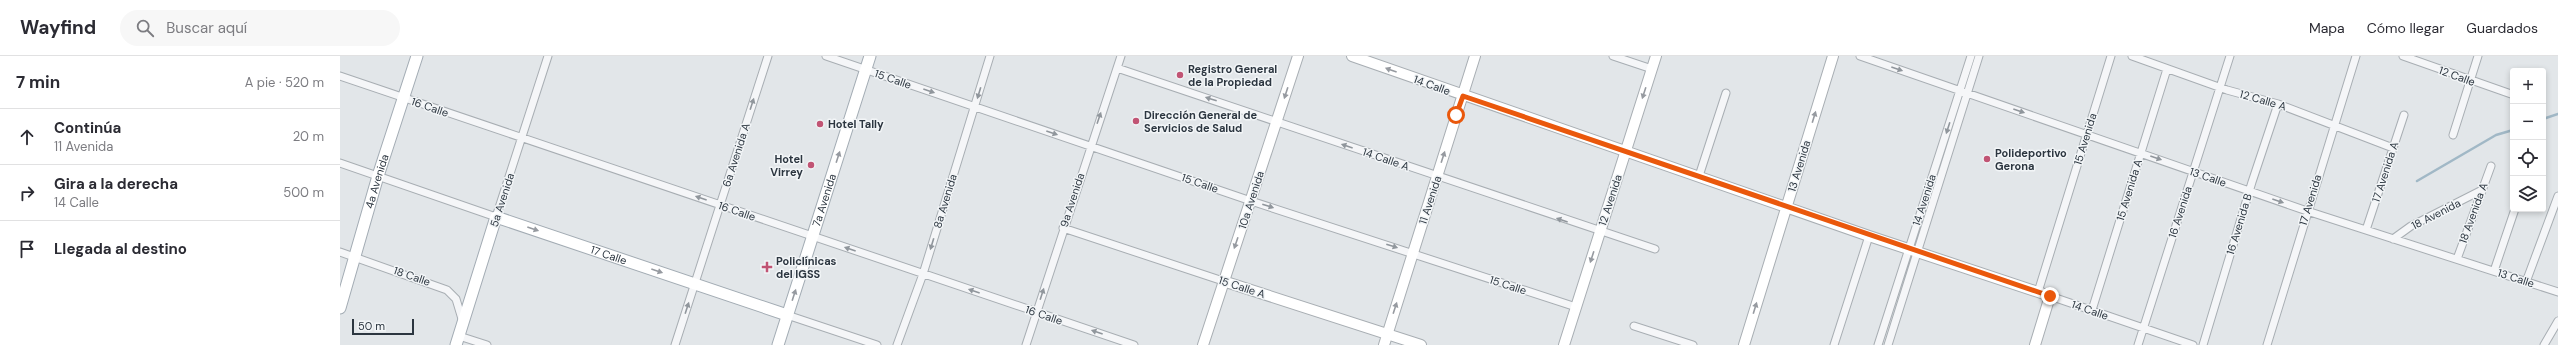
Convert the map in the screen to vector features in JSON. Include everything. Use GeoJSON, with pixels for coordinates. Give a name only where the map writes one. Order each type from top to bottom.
{"type":"FeatureCollection","features":[{"type":"Feature","properties":{"kind":"main road","name":"4a Avenida"},"geometry":{"type":"LineString","coordinates":[[340,308],[378,176],[417,56]]}},
{"type":"Feature","properties":{"kind":"main road","name":"7a Avenida"},"geometry":{"type":"LineString","coordinates":[[778,345],[870,56]]}},
{"type":"Feature","properties":{"kind":"main road","name":"17 Calle"},"geometry":{"type":"LineString","coordinates":[[496,217],[787,315]]}},
{"type":"Feature","properties":{"kind":"main road","name":"5a Avenida"},"geometry":{"type":"LineString","coordinates":[[456,342],[496,217]]}},
{"type":"Feature","properties":{"kind":"street","name":"5a Avenida"},"geometry":{"type":"LineString","coordinates":[[496,217],[523,138],[548,56]]}},
{"type":"Feature","properties":{"kind":"street","name":"6a Avenida A"},"geometry":{"type":"LineString","coordinates":[[675,345],[768,56]]}},
{"type":"Feature","properties":{"kind":"street","name":"15 Calle"},"geometry":{"type":"LineString","coordinates":[[826,56],[1251,200],[1576,307]]}},
{"type":"Feature","properties":{"kind":"street","name":"8a Avenida"},"geometry":{"type":"LineString","coordinates":[[897,345],[923,274],[990,56]]}},
{"type":"Feature","properties":{"kind":"street","name":"9a Avenida"},"geometry":{"type":"LineString","coordinates":[[1026,345],[1063,228],[1121,56]]}},
{"type":"Feature","properties":{"kind":"street","name":"10a Avenida"},"geometry":{"type":"LineString","coordinates":[[1203,345],[1298,56]]}},
{"type":"Feature","properties":{"kind":"street","name":"14 Calle"},"geometry":{"type":"LineString","coordinates":[[1352,56],[1463,96],[1699,176],[1869,236],[2193,345]]}},
{"type":"Feature","properties":{"kind":"street","name":"11 Avenida"},"geometry":{"type":"LineString","coordinates":[[1384,345],[1475,56]]}},
{"type":"Feature","properties":{"kind":"street"},"geometry":{"type":"LineString","coordinates":[[1613,56],[1652,69]]}},
{"type":"Feature","properties":{"kind":"street","name":"12 Avenida"},"geometry":{"type":"LineString","coordinates":[[1564,345],[1656,56]]}},
{"type":"Feature","properties":{"kind":"street","name":"13 Avenida"},"geometry":{"type":"LineString","coordinates":[[1744,345],[1833,56]]}},
{"type":"Feature","properties":{"kind":"street","name":"13 Calle"},"geometry":{"type":"LineString","coordinates":[[1860,56],[2307,211],[2558,292]]}},
{"type":"Feature","properties":{"kind":"street","name":"14 Avenida"},"geometry":{"type":"LineString","coordinates":[[1964,92],[1971,56]]}},
{"type":"Feature","properties":{"kind":"street","name":"14 Avenida"},"geometry":{"type":"LineString","coordinates":[[1878,345],[1913,250],[1964,92],[1979,56]]}},
{"type":"Feature","properties":{"kind":"street","name":"15 Avenida"},"geometry":{"type":"LineString","coordinates":[[2038,292],[2111,56]]}},
{"type":"Feature","properties":{"kind":"street","name":"12 Calle A"},"geometry":{"type":"LineString","coordinates":[[2132,56],[2220,88],[2278,104],[2334,124],[2393,148]]}},
{"type":"Feature","properties":{"kind":"street","name":"16 Avenida"},"geometry":{"type":"LineString","coordinates":[[2138,345],[2230,56]]}},
{"type":"Feature","properties":{"kind":"street","name":"17 Avenida"},"geometry":{"type":"LineString","coordinates":[[2267,345],[2307,211],[2356,56]]}},
{"type":"Feature","properties":{"kind":"street","name":"12 Calle"},"geometry":{"type":"LineString","coordinates":[[2403,56],[2470,81],[2510,94]]}},
{"type":"Feature","properties":{"kind":"street"},"geometry":{"type":"LineString","coordinates":[[2453,135],[2478,56]]}},
{"type":"Feature","properties":{"kind":"street","name":"14 Calle A"},"geometry":{"type":"LineString","coordinates":[[1117,68],[1277,121],[1599,232],[1655,249]]}},
{"type":"Feature","properties":{"kind":"street","name":"15 Avenida A"},"geometry":{"type":"LineString","coordinates":[[2092,310],[2167,69]]}},
{"type":"Feature","properties":{"kind":"street","name":"16 Calle"},"geometry":{"type":"LineString","coordinates":[[340,76],[1134,345]]}},
{"type":"Feature","properties":{"kind":"street"},"geometry":{"type":"LineString","coordinates":[[1699,176],[1726,93]]}},
{"type":"Feature","properties":{"kind":"street","name":"16 Avenida B"},"geometry":{"type":"LineString","coordinates":[[2203,345],[2249,191],[2278,104]]}},
{"type":"Feature","properties":{"kind":"street","name":"17 Avenida A"},"geometry":{"type":"LineString","coordinates":[[2366,230],[2404,115]]}},
{"type":"Feature","properties":{"kind":"street","name":"17 Calle"},"geometry":{"type":"LineString","coordinates":[[340,163],[496,217]]}},
{"type":"Feature","properties":{"kind":"street","name":"18 Avenida A"},"geometry":{"type":"LineString","coordinates":[[2457,260],[2480,191],[2491,166]]}},
{"type":"Feature","properties":{"kind":"street","name":"18 Avenida"},"geometry":{"type":"LineString","coordinates":[[2393,239],[2411,226],[2480,191]]}},
{"type":"Feature","properties":{"kind":"street"},"geometry":{"type":"LineString","coordinates":[[2526,282],[2558,196]]}},
{"type":"Feature","properties":{"kind":"street"},"geometry":{"type":"LineString","coordinates":[[2494,271],[2514,212]]}},
{"type":"Feature","properties":{"kind":"street","name":"15 Calle A"},"geometry":{"type":"LineString","coordinates":[[1063,228],[1421,345]]}},
{"type":"Feature","properties":{"kind":"street"},"geometry":{"type":"LineString","coordinates":[[1834,345],[1869,236]]}},
{"type":"Feature","properties":{"kind":"street","name":"14 Avenida"},"geometry":{"type":"LineString","coordinates":[[1888,345],[1913,250]]}},
{"type":"Feature","properties":{"kind":"street","name":"18 Calle"},"geometry":{"type":"LineString","coordinates":[[340,252],[447,290],[456,299],[461,310],[463,323]]}},
{"type":"Feature","properties":{"kind":"street"},"geometry":{"type":"LineString","coordinates":[[2035,345],[2050,296]]}},
{"type":"Feature","properties":{"kind":"street","name":"17 Calle"},"geometry":{"type":"LineString","coordinates":[[787,315],[877,345]]}},
{"type":"Feature","properties":{"kind":"street"},"geometry":{"type":"LineString","coordinates":[[2544,345],[2558,321]]}},
{"type":"Feature","properties":{"kind":"street"},"geometry":{"type":"LineString","coordinates":[[1634,326],[1693,345]]}},
{"type":"Feature","properties":{"kind":"street"},"geometry":{"type":"LineString","coordinates":[[456,342],[487,345]]}},
{"type":"Feature","properties":{"kind":"waterway"},"geometry":{"type":"LineString","coordinates":[[2546,118],[2558,114]]}},
{"type":"Feature","properties":{"kind":"waterway"},"geometry":{"type":"LineString","coordinates":[[2417,181],[2496,135],[2510,131]]}},
{"type":"Feature","properties":{"kind":"place","name":"Registro General de la Propiedad"},"geometry":{"type":"Point","coordinates":[1180,75]}},
{"type":"Feature","properties":{"kind":"place","name":"Dirección General de Servicios de Salud"},"geometry":{"type":"Point","coordinates":[1136,121]}},
{"type":"Feature","properties":{"kind":"place","name":"Hotel Tally"},"geometry":{"type":"Point","coordinates":[820,124]}},
{"type":"Feature","properties":{"kind":"place","name":"Polideportivo Gerona"},"geometry":{"type":"Point","coordinates":[1987,159]}},
{"type":"Feature","properties":{"kind":"place","name":"Hotel Virrey"},"geometry":{"type":"Point","coordinates":[811,165]}},
{"type":"Feature","properties":{"kind":"place","name":"Policlínicas del IGSS"},"geometry":{"type":"Point","coordinates":[767,267]}},
{"type":"Feature","properties":{"kind":"route"},"geometry":{"type":"LineString","coordinates":[[1456,115],[1463,96],[1699,176],[1869,236],[2050,296]]}}]}
